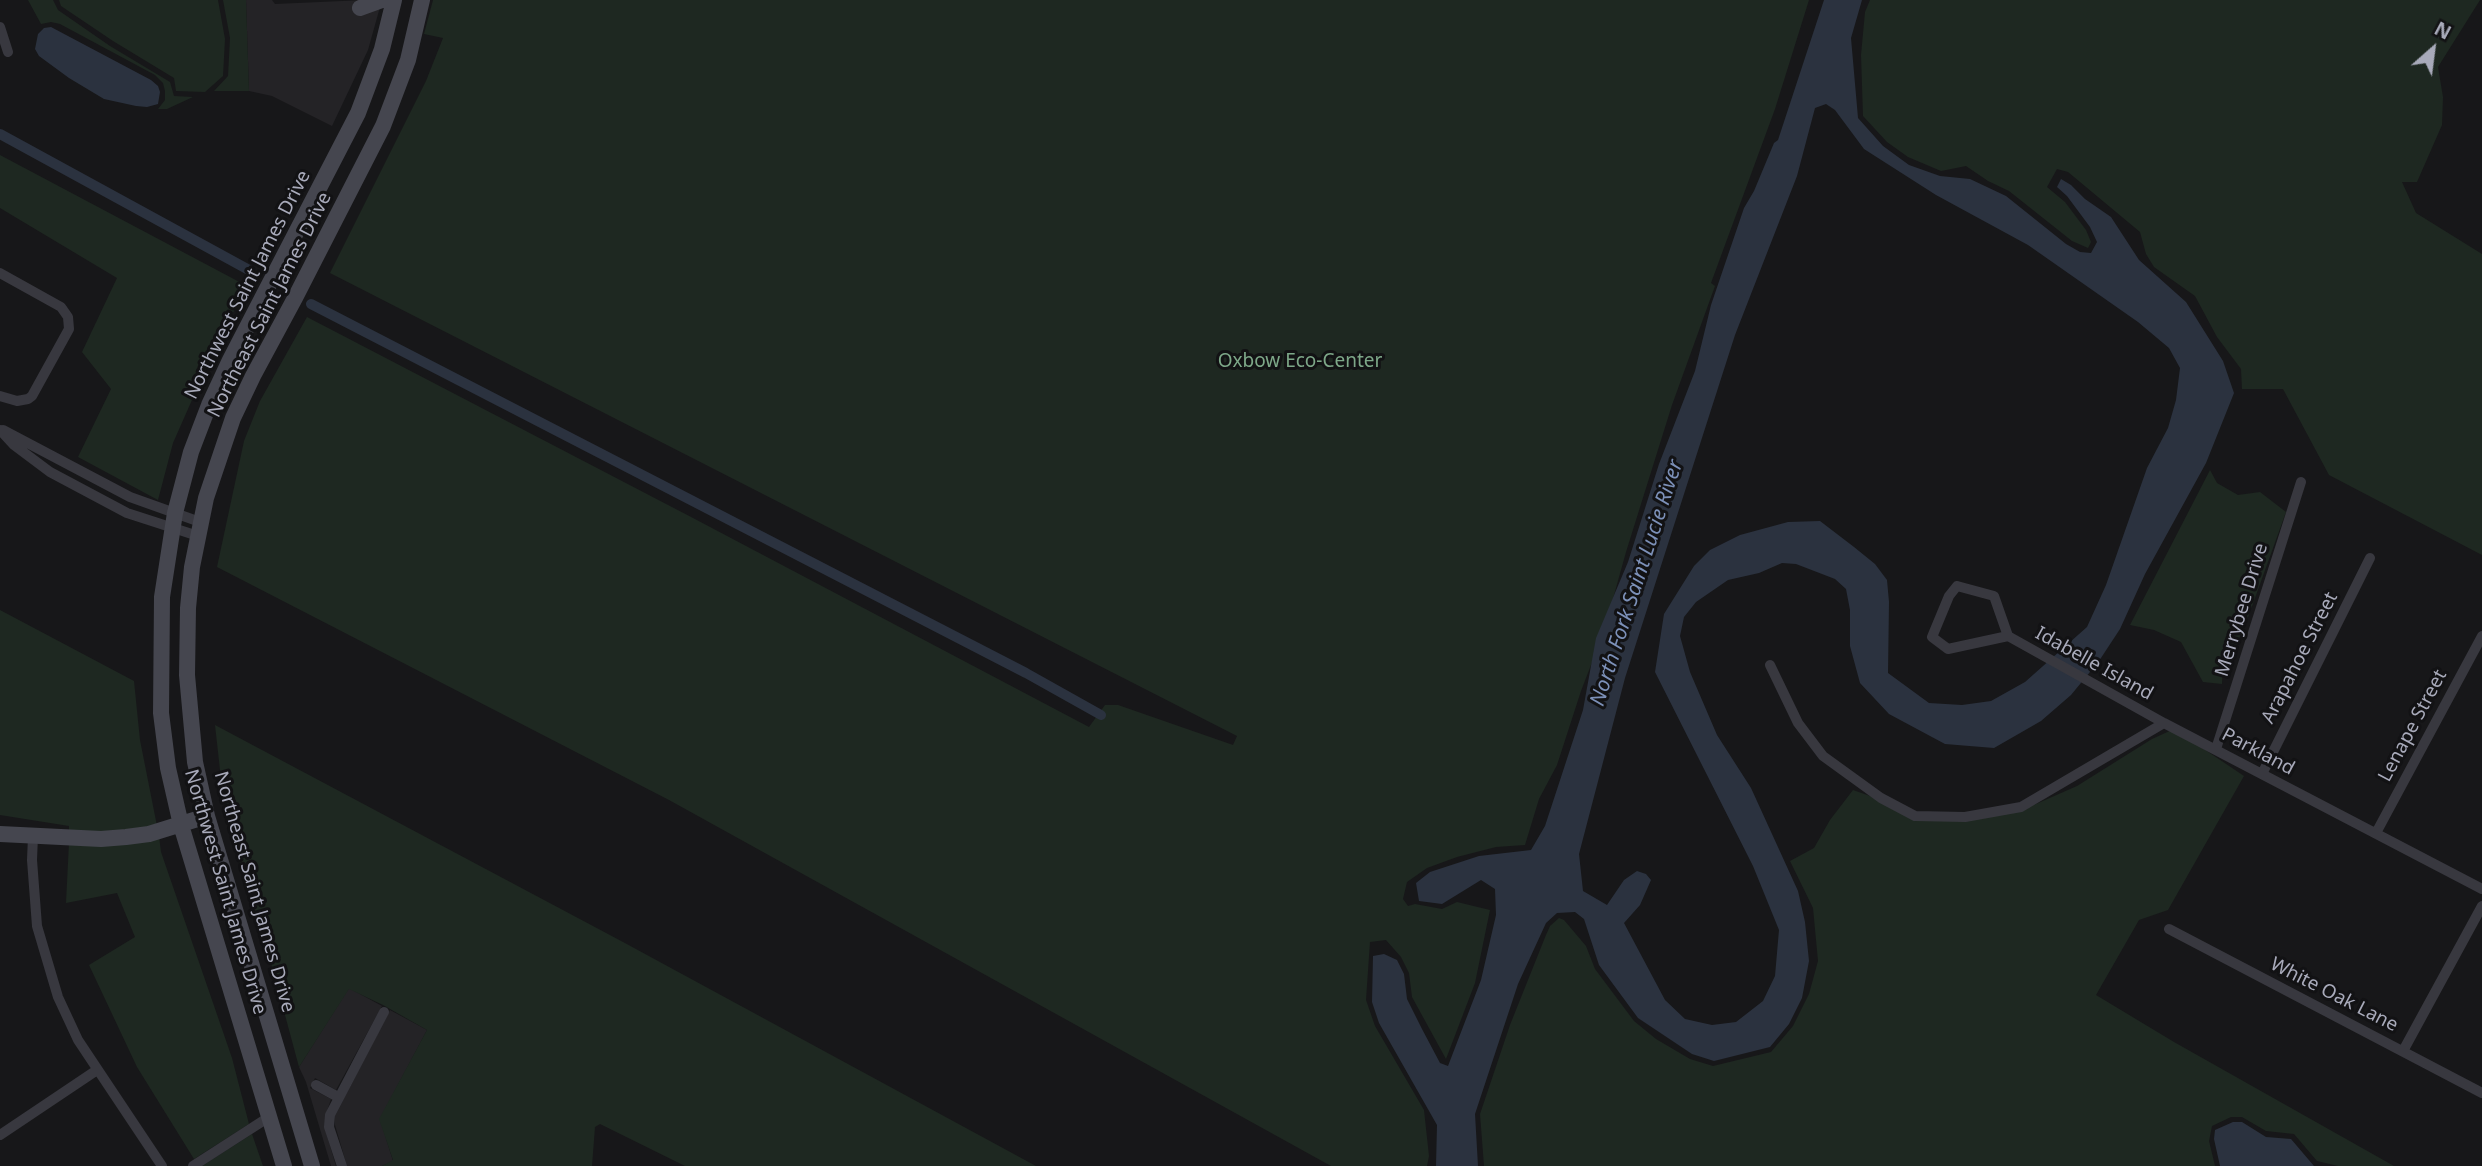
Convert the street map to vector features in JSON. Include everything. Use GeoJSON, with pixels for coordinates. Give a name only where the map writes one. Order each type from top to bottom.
{"type":"FeatureCollection","features":[{"type":"Feature","properties":{"kind":"main road"},"geometry":{"type":"LineString","coordinates":[[360,8],[382,0]]}},
{"type":"Feature","properties":{"kind":"main road","name":"Northwest Saint James Drive"},"geometry":{"type":"LineString","coordinates":[[284,1166],[181,825],[168,768],[161,713],[162,597],[173,521],[191,452],[220,382],[358,113],[382,49],[394,0]]}},
{"type":"Feature","properties":{"kind":"main road","name":"Northeast Saint James Drive"},"geometry":{"type":"LineString","coordinates":[[312,1166],[207,816],[195,762],[187,675],[188,608],[199,529],[212,476],[233,418],[383,126],[408,60],[422,0]]}},
{"type":"Feature","properties":{"kind":"main road"},"geometry":{"type":"LineString","coordinates":[[0,834],[101,839],[126,837],[181,825],[207,816]]}},
{"type":"Feature","properties":{"kind":"street"},"geometry":{"type":"LineString","coordinates":[[0,27],[8,51]]}},
{"type":"Feature","properties":{"kind":"street"},"geometry":{"type":"LineString","coordinates":[[0,273],[61,307],[68,317],[69,329],[32,396],[17,401],[0,396]]}},
{"type":"Feature","properties":{"kind":"street"},"geometry":{"type":"LineString","coordinates":[[0,429],[173,521]]}},
{"type":"Feature","properties":{"kind":"street"},"geometry":{"type":"LineString","coordinates":[[0,429],[13,445],[50,472],[127,513],[173,521],[199,529]]}},
{"type":"Feature","properties":{"kind":"street","name":"Merrybee Drive"},"geometry":{"type":"LineString","coordinates":[[2217,749],[2301,482]]}},
{"type":"Feature","properties":{"kind":"street","name":"Arapahoe Street"},"geometry":{"type":"LineString","coordinates":[[2262,774],[2370,558]]}},
{"type":"Feature","properties":{"kind":"street","name":"Idabelle Island"},"geometry":{"type":"LineString","coordinates":[[2008,636],[1994,596],[1957,586],[1949,596],[1932,637],[1948,649],[2008,636],[2164,723]]}},
{"type":"Feature","properties":{"kind":"street","name":"Lenape Street"},"geometry":{"type":"LineString","coordinates":[[2376,833],[2482,636]]}},
{"type":"Feature","properties":{"kind":"street"},"geometry":{"type":"LineString","coordinates":[[1770,665],[1798,723],[1822,756],[1881,797],[1915,816],[1965,817],[2021,807],[2164,723]]}},
{"type":"Feature","properties":{"kind":"street","name":"Parkland"},"geometry":{"type":"LineString","coordinates":[[2164,723],[2482,889]]}},
{"type":"Feature","properties":{"kind":"street"},"geometry":{"type":"LineString","coordinates":[[33,836],[37,926],[63,1008],[78,1040],[162,1166]]}},
{"type":"Feature","properties":{"kind":"street"},"geometry":{"type":"LineString","coordinates":[[2403,1051],[2482,906]]}},
{"type":"Feature","properties":{"kind":"street","name":"White Oak Lane"},"geometry":{"type":"LineString","coordinates":[[2169,929],[2482,1093]]}},
{"type":"Feature","properties":{"kind":"street"},"geometry":{"type":"LineString","coordinates":[[342,1166],[329,1127],[330,1115],[384,1012]]}},
{"type":"Feature","properties":{"kind":"street"},"geometry":{"type":"LineString","coordinates":[[0,1135],[97,1070]]}},
{"type":"Feature","properties":{"kind":"street"},"geometry":{"type":"LineString","coordinates":[[316,1085],[338,1097]]}},
{"type":"Feature","properties":{"kind":"street"},"geometry":{"type":"LineString","coordinates":[[193,1166],[269,1117]]}},
{"type":"Feature","properties":{"kind":"shaded area"},"geometry":{"type":"Polygon","coordinates":[[[246,0],[272,0],[275,4],[365,0],[356,15],[380,7],[368,50],[332,126],[272,96],[249,91],[246,0]]]}},
{"type":"Feature","properties":{"kind":"shaded area"},"geometry":{"type":"Polygon","coordinates":[[[349,988],[382,1006],[336,1090],[315,1078],[310,1088],[331,1099],[325,1129],[336,1166],[331,1166],[299,1067],[349,988]]]}},
{"type":"Feature","properties":{"kind":"shaded area"},"geometry":{"type":"Polygon","coordinates":[[[390,1010],[427,1030],[380,1119],[393,1161],[382,1166],[347,1166],[335,1125],[335,1116],[390,1010]]]}},
{"type":"Feature","properties":{"kind":"green space"},"geometry":{"type":"Polygon","coordinates":[[[28,0],[53,0],[58,10],[110,46],[170,82],[174,96],[193,97],[167,109],[158,109],[165,100],[165,91],[163,83],[155,75],[60,24],[41,24],[28,0]]]}},
{"type":"Feature","properties":{"kind":"green space"},"geometry":{"type":"Polygon","coordinates":[[[59,0],[218,0],[225,39],[223,76],[205,92],[176,91],[174,78],[61,6],[59,0]]]}},
{"type":"Feature","properties":{"kind":"green space"},"geometry":{"type":"Polygon","coordinates":[[[223,0],[246,0],[249,91],[214,91],[228,76],[230,38],[223,0]]]}},
{"type":"Feature","properties":{"kind":"green space","name":"Oxbow Eco-Center"},"geometry":{"type":"Polygon","coordinates":[[[433,0],[1809,0],[1775,109],[1711,283],[1715,286],[1672,405],[1604,631],[1557,765],[1539,799],[1525,845],[1496,847],[1457,857],[1427,868],[1407,882],[1403,899],[1408,906],[1415,904],[1442,909],[1457,902],[1490,910],[1475,983],[1446,1059],[1412,997],[1409,973],[1401,957],[1386,940],[1370,942],[1366,1000],[1375,1026],[1424,1110],[1429,1156],[1427,1166],[1331,1166],[669,800],[217,567],[244,441],[260,401],[307,317],[1089,727],[1105,705],[1118,705],[1233,745],[1237,736],[330,273],[426,81],[443,38],[424,34],[433,0]]]}},
{"type":"Feature","properties":{"kind":"green space"},"geometry":{"type":"Polygon","coordinates":[[[1870,0],[2480,0],[2438,67],[2443,97],[2442,125],[2417,182],[2402,182],[2416,213],[2482,254],[2482,555],[2329,475],[2283,389],[2242,389],[2241,369],[2217,337],[2195,296],[2154,267],[2146,254],[2140,232],[2068,172],[2057,169],[2047,187],[2065,202],[2086,230],[2091,242],[2088,248],[2072,241],[2009,191],[1966,166],[1941,171],[1908,157],[1887,142],[1863,116],[1861,55],[1865,12],[1870,0]]]}},
{"type":"Feature","properties":{"kind":"green space"},"geometry":{"type":"Polygon","coordinates":[[[0,155],[247,286],[218,341],[173,443],[158,500],[78,457],[111,389],[82,352],[117,278],[0,208],[0,155]]]}},
{"type":"Feature","properties":{"kind":"green space"},"geometry":{"type":"Polygon","coordinates":[[[2210,470],[2217,483],[2238,495],[2260,492],[2286,512],[2242,634],[2234,651],[2223,657],[2222,684],[2203,682],[2181,642],[2154,630],[2130,625],[2210,470]]]}},
{"type":"Feature","properties":{"kind":"green space"},"geometry":{"type":"Polygon","coordinates":[[[0,610],[134,681],[140,740],[157,826],[126,832],[69,832],[69,826],[0,815],[0,610]]]}},
{"type":"Feature","properties":{"kind":"green space"},"geometry":{"type":"Polygon","coordinates":[[[215,725],[1036,1166],[685,1166],[600,1124],[595,1127],[592,1166],[382,1166],[393,1160],[379,1119],[427,1030],[349,989],[299,1067],[271,963],[235,848],[220,770],[215,725]]]}},
{"type":"Feature","properties":{"kind":"green space"},"geometry":{"type":"Polygon","coordinates":[[[2174,729],[2244,776],[2168,910],[2139,920],[2096,995],[2394,1166],[2338,1166],[2317,1161],[2294,1134],[2266,1131],[2242,1117],[2231,1117],[2212,1126],[2209,1141],[2215,1166],[1484,1166],[1480,1114],[1510,1025],[1546,935],[1550,926],[1559,918],[1564,920],[1586,946],[1595,969],[1634,1021],[1656,1039],[1690,1059],[1713,1066],[1771,1052],[1793,1026],[1809,994],[1818,961],[1813,908],[1790,861],[1814,848],[1830,820],[1853,790],[1938,820],[2027,808],[2077,786],[2152,739],[2174,729]]]}},
{"type":"Feature","properties":{"kind":"green space"},"geometry":{"type":"Polygon","coordinates":[[[159,836],[161,852],[232,1058],[249,1124],[194,1159],[137,1067],[89,965],[135,937],[117,893],[66,903],[69,843],[159,836]]]}},
{"type":"Feature","properties":{"kind":"green space"},"geometry":{"type":"Polygon","coordinates":[[[252,1134],[263,1166],[202,1166],[252,1134]]]}},
{"type":"Feature","properties":{"kind":"water","name":"North Fork Saint Lucie River"},"geometry":{"type":"Polygon","coordinates":[[[1824,0],[1862,0],[1851,38],[1858,118],[1883,146],[1909,165],[1940,176],[1970,179],[2006,196],[2066,244],[2080,252],[2091,253],[2097,242],[2090,227],[2057,187],[2061,179],[2071,185],[2085,199],[2111,217],[2139,260],[2186,302],[2223,361],[2234,393],[2206,463],[2145,574],[2120,629],[2099,661],[2071,695],[2041,721],[1994,748],[1945,744],[1889,714],[1860,683],[1850,646],[1850,610],[1846,589],[1835,579],[1796,564],[1782,563],[1759,573],[1728,580],[1696,602],[1684,617],[1680,636],[1690,672],[1717,735],[1751,788],[1798,891],[1805,922],[1809,961],[1802,998],[1789,1024],[1770,1047],[1714,1061],[1692,1054],[1638,1018],[1599,965],[1584,919],[1575,912],[1557,913],[1546,923],[1518,984],[1475,1114],[1478,1166],[1436,1166],[1437,1125],[1379,1023],[1372,1002],[1373,956],[1384,954],[1397,960],[1404,974],[1407,999],[1440,1063],[1448,1066],[1481,980],[1496,915],[1495,889],[1481,880],[1442,904],[1419,901],[1416,883],[1430,872],[1479,856],[1531,850],[1545,826],[1583,710],[1596,638],[1628,562],[1659,464],[1695,371],[1711,305],[1744,208],[1774,143],[1778,140],[1824,0]],[[1826,104],[1815,108],[1797,176],[1735,335],[1625,678],[1579,854],[1583,891],[1607,905],[1624,880],[1637,871],[1646,874],[1651,880],[1640,905],[1624,923],[1665,1000],[1685,1019],[1712,1025],[1736,1022],[1763,1001],[1775,976],[1779,930],[1753,866],[1655,672],[1664,614],[1694,566],[1710,550],[1740,535],[1788,522],[1820,521],[1875,564],[1887,580],[1888,673],[1929,703],[1962,705],[1991,701],[2025,682],[2087,627],[2106,585],[2147,468],[2168,428],[2176,400],[2180,368],[2169,348],[2138,322],[2028,245],[1936,195],[1864,149],[1835,110],[1826,104]]]}},
{"type":"Feature","properties":{"kind":"water"},"geometry":{"type":"Polygon","coordinates":[[[51,27],[151,80],[160,92],[158,104],[136,106],[104,99],[69,78],[39,56],[35,49],[38,34],[44,28],[51,27]]]}},
{"type":"Feature","properties":{"kind":"water"},"geometry":{"type":"Polygon","coordinates":[[[2233,1122],[2242,1122],[2266,1137],[2291,1139],[2314,1166],[2220,1166],[2214,1139],[2215,1130],[2233,1122]]]}},
{"type":"Feature","properties":{"kind":"waterway"},"geometry":{"type":"LineString","coordinates":[[0,134],[249,270]]}},
{"type":"Feature","properties":{"kind":"waterway"},"geometry":{"type":"LineString","coordinates":[[311,304],[1026,673],[1101,715]]}}]}
